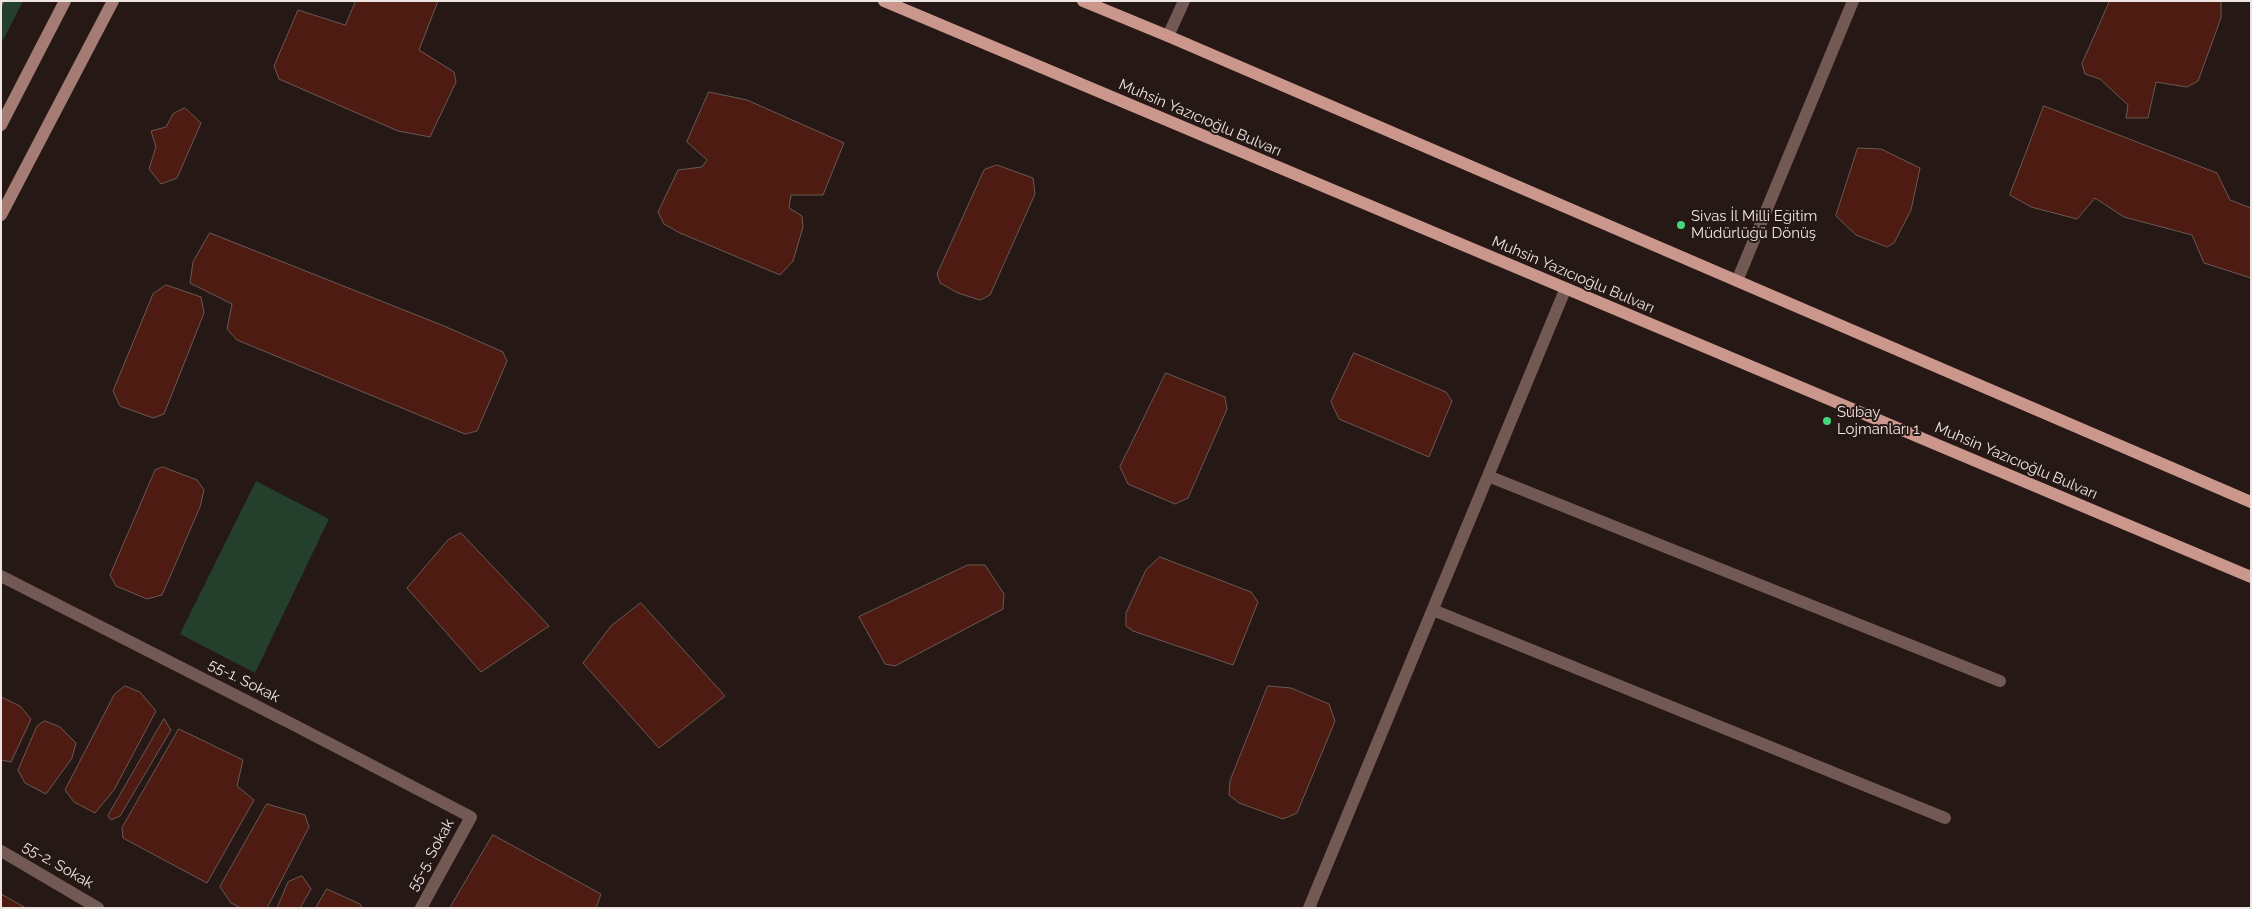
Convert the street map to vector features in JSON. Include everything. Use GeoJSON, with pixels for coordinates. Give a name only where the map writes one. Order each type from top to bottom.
{"type":"FeatureCollection","features":[{"type":"Feature","properties":{"kind":"main road","name":"Muhsin Yazıcıoğlu Bulvarı"},"geometry":{"type":"LineString","coordinates":[[884,1],[1565,290],[2251,577]]}},
{"type":"Feature","properties":{"kind":"main road"},"geometry":{"type":"LineString","coordinates":[[1083,1],[2251,502]]}},
{"type":"Feature","properties":{"kind":"street"},"geometry":{"type":"LineString","coordinates":[[1,125],[65,1]]}},
{"type":"Feature","properties":{"kind":"street"},"geometry":{"type":"LineString","coordinates":[[1,215],[113,1]]}},
{"type":"Feature","properties":{"kind":"street"},"geometry":{"type":"LineString","coordinates":[[1168,36],[1184,1]]}},
{"type":"Feature","properties":{"kind":"street"},"geometry":{"type":"LineString","coordinates":[[1737,281],[1853,1]]}},
{"type":"Feature","properties":{"kind":"street"},"geometry":{"type":"LineString","coordinates":[[1309,908],[1565,290]]}},
{"type":"Feature","properties":{"kind":"street"},"geometry":{"type":"LineString","coordinates":[[1488,476],[2000,681]]}},
{"type":"Feature","properties":{"kind":"street","name":"55-1. Sokak"},"geometry":{"type":"LineString","coordinates":[[1,576],[471,817]]}},
{"type":"Feature","properties":{"kind":"street"},"geometry":{"type":"LineString","coordinates":[[1433,610],[1945,818]]}},
{"type":"Feature","properties":{"kind":"street","name":"55-5. Sokak"},"geometry":{"type":"LineString","coordinates":[[420,908],[471,817]]}},
{"type":"Feature","properties":{"kind":"street","name":"55-2. Sokak"},"geometry":{"type":"LineString","coordinates":[[1,851],[98,908]]}},
{"type":"Feature","properties":{"kind":"path"},"geometry":{"type":"LineString","coordinates":[[1,5],[3,1]]}},
{"type":"Feature","properties":{"kind":"green space"},"geometry":{"type":"Polygon","coordinates":[[[1,1],[23,1],[1,44],[1,1]]]}},
{"type":"Feature","properties":{"kind":"green space"},"geometry":{"type":"Polygon","coordinates":[[[256,481],[329,519],[255,673],[180,634],[256,481]]]}},
{"type":"Feature","properties":{"kind":"building"},"geometry":{"type":"Polygon","coordinates":[[[356,1],[438,1],[419,50],[454,72],[456,82],[430,137],[398,131],[279,79],[274,66],[298,10],[345,25],[356,1]]]}},
{"type":"Feature","properties":{"kind":"building"},"geometry":{"type":"Polygon","coordinates":[[[2110,1],[2221,1],[2221,18],[2198,81],[2187,87],[2156,82],[2148,118],[2126,118],[2128,105],[2100,79],[2085,74],[2082,64],[2110,1]]]}},
{"type":"Feature","properties":{"kind":"building"},"geometry":{"type":"Polygon","coordinates":[[[709,92],[747,100],[844,143],[823,195],[791,195],[789,208],[802,216],[803,227],[793,261],[780,275],[680,233],[664,224],[658,212],[678,170],[702,167],[707,160],[687,142],[709,92]]]}},
{"type":"Feature","properties":{"kind":"building"},"geometry":{"type":"Polygon","coordinates":[[[2044,106],[2217,173],[2230,200],[2251,208],[2251,278],[2204,263],[2192,235],[2124,217],[2095,198],[2077,219],[2031,207],[2010,195],[2044,106]]]}},
{"type":"Feature","properties":{"kind":"building"},"geometry":{"type":"Polygon","coordinates":[[[185,108],[201,123],[177,178],[161,184],[149,169],[156,147],[151,131],[166,127],[173,114],[185,108]]]}},
{"type":"Feature","properties":{"kind":"building"},"geometry":{"type":"Polygon","coordinates":[[[1858,148],[1881,149],[1920,168],[1911,210],[1894,243],[1887,247],[1856,235],[1836,216],[1858,148]]]}},
{"type":"Feature","properties":{"kind":"building"},"geometry":{"type":"Polygon","coordinates":[[[997,165],[1033,178],[1035,194],[990,295],[980,300],[958,293],[940,283],[937,274],[984,170],[997,165]]]}},
{"type":"Feature","properties":{"kind":"building"},"geometry":{"type":"Polygon","coordinates":[[[210,233],[444,326],[503,352],[507,361],[477,431],[465,434],[237,340],[227,329],[232,304],[190,283],[193,262],[210,233]]]}},
{"type":"Feature","properties":{"kind":"building"},"geometry":{"type":"Polygon","coordinates":[[[166,285],[201,297],[204,313],[164,414],[153,418],[120,406],[113,391],[153,294],[166,285]]]}},
{"type":"Feature","properties":{"kind":"building"},"geometry":{"type":"Polygon","coordinates":[[[1354,353],[1446,392],[1452,401],[1429,457],[1339,419],[1331,402],[1354,353]]]}},
{"type":"Feature","properties":{"kind":"building"},"geometry":{"type":"Polygon","coordinates":[[[1166,373],[1225,397],[1227,409],[1188,498],[1175,504],[1128,484],[1120,467],[1166,373]]]}},
{"type":"Feature","properties":{"kind":"building"},"geometry":{"type":"Polygon","coordinates":[[[163,467],[197,480],[204,490],[200,507],[162,595],[147,599],[116,586],[110,575],[155,470],[163,467]]]}},
{"type":"Feature","properties":{"kind":"building"},"geometry":{"type":"Polygon","coordinates":[[[461,533],[549,626],[481,672],[407,588],[448,540],[461,533]]]}},
{"type":"Feature","properties":{"kind":"building"},"geometry":{"type":"Polygon","coordinates":[[[1160,557],[1251,592],[1258,602],[1233,665],[1133,631],[1126,626],[1126,613],[1146,570],[1160,557]]]}},
{"type":"Feature","properties":{"kind":"building"},"geometry":{"type":"Polygon","coordinates":[[[968,565],[985,565],[1004,594],[1003,609],[895,666],[885,664],[859,617],[968,565]]]}},
{"type":"Feature","properties":{"kind":"building"},"geometry":{"type":"Polygon","coordinates":[[[641,603],[725,696],[659,748],[583,663],[611,626],[641,603]]]}},
{"type":"Feature","properties":{"kind":"building"},"geometry":{"type":"Polygon","coordinates":[[[125,686],[140,692],[156,711],[114,790],[95,813],[74,802],[65,790],[114,695],[125,686]]]}},
{"type":"Feature","properties":{"kind":"building"},"geometry":{"type":"Polygon","coordinates":[[[1268,686],[1291,688],[1329,704],[1335,721],[1297,813],[1283,819],[1239,803],[1229,795],[1230,781],[1268,686]]]}},
{"type":"Feature","properties":{"kind":"building"},"geometry":{"type":"Polygon","coordinates":[[[1,697],[20,706],[31,719],[11,762],[1,760],[1,697]]]}},
{"type":"Feature","properties":{"kind":"building"},"geometry":{"type":"Polygon","coordinates":[[[164,719],[171,730],[120,816],[111,820],[108,816],[164,719]]]}},
{"type":"Feature","properties":{"kind":"building"},"geometry":{"type":"Polygon","coordinates":[[[45,721],[60,727],[76,743],[72,758],[46,794],[25,783],[18,770],[37,726],[45,721]]]}},
{"type":"Feature","properties":{"kind":"building"},"geometry":{"type":"Polygon","coordinates":[[[179,729],[243,760],[237,786],[254,800],[207,883],[123,838],[122,828],[179,729]]]}},
{"type":"Feature","properties":{"kind":"building"},"geometry":{"type":"Polygon","coordinates":[[[267,804],[305,815],[309,827],[267,908],[241,908],[231,903],[220,887],[267,804]]]}},
{"type":"Feature","properties":{"kind":"building"},"geometry":{"type":"Polygon","coordinates":[[[493,835],[601,894],[596,908],[450,908],[493,835]]]}},
{"type":"Feature","properties":{"kind":"building"},"geometry":{"type":"Polygon","coordinates":[[[302,876],[311,889],[300,908],[277,908],[288,882],[302,876]]]}},
{"type":"Feature","properties":{"kind":"building"},"geometry":{"type":"Polygon","coordinates":[[[327,889],[360,904],[362,908],[316,908],[327,889]]]}},
{"type":"Feature","properties":{"kind":"building"},"geometry":{"type":"Polygon","coordinates":[[[1,894],[26,908],[1,908],[1,894]]]}},
{"type":"Feature","properties":{"kind":"place","name":"Sivas İl Milli Eğitim Müdürlüğü Dönüş"},"geometry":{"type":"Point","coordinates":[1681,225]}},
{"type":"Feature","properties":{"kind":"place","name":"Subay Lojmanları 1"},"geometry":{"type":"Point","coordinates":[1827,421]}}]}
